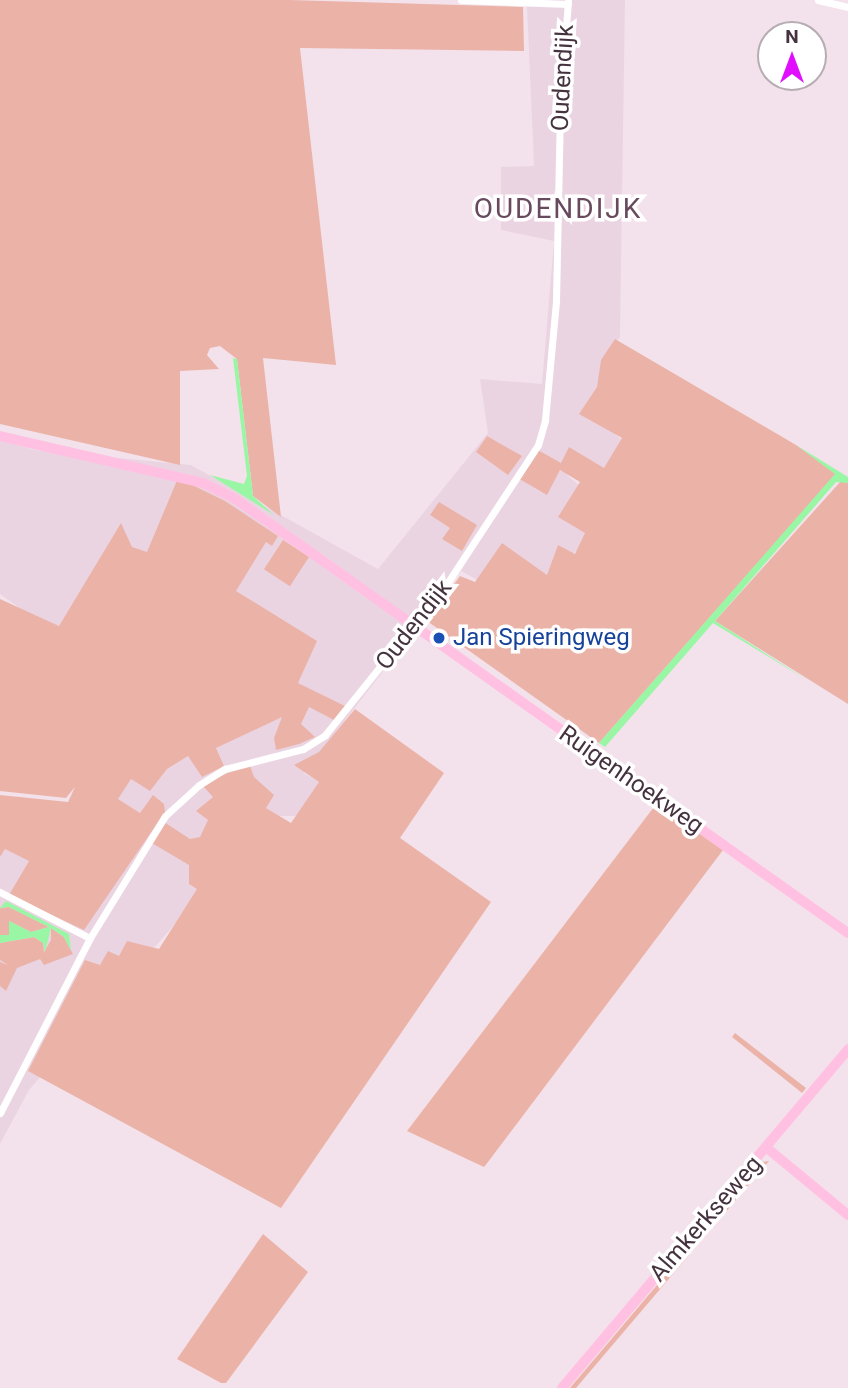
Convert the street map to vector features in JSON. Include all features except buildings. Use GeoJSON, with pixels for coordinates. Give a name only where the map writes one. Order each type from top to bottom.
{"type":"FeatureCollection","features":[{"type":"Feature","properties":{"kind":"street"},"geometry":{"type":"LineString","coordinates":[[461,0],[568,2]]}},
{"type":"Feature","properties":{"kind":"street"},"geometry":{"type":"LineString","coordinates":[[818,0],[848,7]]}},
{"type":"Feature","properties":{"kind":"street","name":"Oudendijk"},"geometry":{"type":"LineString","coordinates":[[0,1113],[89,937],[142,849],[177,802],[225,769],[315,743],[415,627],[538,445],[544,429],[556,301],[560,107],[568,2]]}},
{"type":"Feature","properties":{"kind":"street"},"geometry":{"type":"LineString","coordinates":[[0,436],[203,483],[234,498],[415,627]]}},
{"type":"Feature","properties":{"kind":"street","name":"Ruigenhoekweg"},"geometry":{"type":"LineString","coordinates":[[415,627],[848,933]]}},
{"type":"Feature","properties":{"kind":"street"},"geometry":{"type":"LineString","coordinates":[[0,892],[89,937]]}},
{"type":"Feature","properties":{"kind":"street","name":"Almkerkseweg"},"geometry":{"type":"LineString","coordinates":[[562,1388],[848,1049]]}},
{"type":"Feature","properties":{"kind":"street"},"geometry":{"type":"LineString","coordinates":[[767,1148],[848,1215]]}},
{"type":"Feature","properties":{"kind":"shaded area"},"geometry":{"type":"Polygon","coordinates":[[[0,0],[290,0],[523,7],[524,51],[300,48],[336,365],[263,358],[281,517],[253,496],[237,359],[220,346],[210,348],[207,355],[219,369],[180,371],[180,465],[0,424],[0,0]]]}},
{"type":"Feature","properties":{"kind":"shaded area"},"geometry":{"type":"Polygon","coordinates":[[[497,0],[625,0],[620,337],[600,369],[600,390],[587,411],[626,443],[613,475],[580,454],[567,475],[580,486],[574,507],[587,539],[550,580],[481,582],[461,571],[304,773],[323,784],[297,816],[270,816],[29,1090],[0,1144],[0,838],[99,794],[102,667],[0,594],[0,440],[35,450],[191,465],[378,569],[488,433],[480,379],[542,384],[554,241],[501,230],[501,167],[534,166],[527,7],[497,0]]]}},
{"type":"Feature","properties":{"kind":"shaded area"},"geometry":{"type":"Polygon","coordinates":[[[615,339],[796,445],[836,474],[599,743],[427,621],[460,576],[475,582],[502,543],[547,575],[558,545],[575,554],[585,533],[558,517],[580,482],[560,470],[547,495],[516,477],[536,449],[561,463],[569,447],[604,468],[622,438],[579,414],[597,387],[601,360],[615,339]]]}},
{"type":"Feature","properties":{"kind":"shaded area"},"geometry":{"type":"Polygon","coordinates":[[[233,358],[237,359],[253,496],[274,515],[210,475],[244,484],[247,476],[233,358]]]}},
{"type":"Feature","properties":{"kind":"shaded area"},"geometry":{"type":"Polygon","coordinates":[[[487,436],[522,456],[508,475],[476,452],[487,436]]]}},
{"type":"Feature","properties":{"kind":"shaded area"},"geometry":{"type":"Polygon","coordinates":[[[796,445],[848,477],[848,483],[836,482],[715,621],[807,680],[713,623],[605,747],[599,743],[835,474],[796,445]]]}},
{"type":"Feature","properties":{"kind":"shaded area"},"geometry":{"type":"Polygon","coordinates":[[[178,478],[225,501],[278,536],[272,546],[266,542],[236,591],[317,641],[298,683],[345,706],[334,720],[309,707],[301,724],[315,737],[299,744],[276,750],[274,738],[282,717],[216,748],[224,766],[202,777],[188,756],[167,769],[150,791],[131,779],[118,799],[140,813],[153,795],[164,804],[165,812],[84,930],[9,895],[29,861],[5,849],[0,857],[0,795],[68,802],[75,787],[66,798],[0,791],[0,599],[59,626],[121,523],[132,547],[147,552],[178,478]]]}},
{"type":"Feature","properties":{"kind":"shaded area"},"geometry":{"type":"Polygon","coordinates":[[[841,481],[848,483],[848,704],[715,621],[841,481]]]}},
{"type":"Feature","properties":{"kind":"shaded area"},"geometry":{"type":"Polygon","coordinates":[[[439,502],[477,525],[462,551],[442,539],[450,528],[430,515],[439,502]]]}},
{"type":"Feature","properties":{"kind":"shaded area"},"geometry":{"type":"Polygon","coordinates":[[[283,540],[309,557],[290,586],[264,569],[283,540]]]}},
{"type":"Feature","properties":{"kind":"shaded area"},"geometry":{"type":"Polygon","coordinates":[[[355,709],[444,773],[400,838],[491,902],[281,1208],[28,1071],[85,960],[100,965],[108,951],[119,956],[127,941],[159,949],[197,889],[189,884],[189,865],[150,842],[164,822],[190,839],[200,837],[208,820],[196,811],[213,797],[202,785],[249,763],[254,777],[274,795],[266,808],[291,823],[319,782],[294,765],[319,752],[355,709]]]}},
{"type":"Feature","properties":{"kind":"shaded area"},"geometry":{"type":"Polygon","coordinates":[[[657,803],[723,850],[488,1162],[484,1167],[407,1131],[657,803]]]}},
{"type":"Feature","properties":{"kind":"shaded area"},"geometry":{"type":"Polygon","coordinates":[[[6,901],[69,934],[71,951],[64,937],[51,928],[45,952],[43,943],[34,937],[0,943],[0,935],[9,935],[9,921],[31,932],[49,927],[9,907],[0,908],[6,901]]]}},
{"type":"Feature","properties":{"kind":"shaded area"},"geometry":{"type":"Polygon","coordinates":[[[9,907],[49,927],[31,932],[9,921],[9,935],[0,935],[0,908],[9,907]]]}},
{"type":"Feature","properties":{"kind":"shaded area"},"geometry":{"type":"Polygon","coordinates":[[[51,928],[64,937],[73,954],[44,965],[40,959],[17,968],[6,991],[0,986],[0,962],[8,965],[0,960],[0,943],[34,937],[43,943],[44,952],[51,940],[51,928]]]}},
{"type":"Feature","properties":{"kind":"shaded area"},"geometry":{"type":"Polygon","coordinates":[[[735,1033],[806,1088],[802,1093],[732,1037],[735,1033]]]}},
{"type":"Feature","properties":{"kind":"shaded area"},"geometry":{"type":"Polygon","coordinates":[[[769,1161],[576,1388],[570,1388],[761,1162],[769,1161]]]}},
{"type":"Feature","properties":{"kind":"shaded area"},"geometry":{"type":"Polygon","coordinates":[[[263,1234],[308,1272],[226,1383],[221,1383],[177,1359],[263,1234]]]}},
{"type":"Feature","properties":{"kind":"place","name":"Jan Spieringweg"},"geometry":{"type":"Point","coordinates":[439,638]}},
{"type":"Feature","properties":{"kind":"district","name":"OUDENDIJK"},"geometry":{"type":"Point","coordinates":[558,209]}}]}
